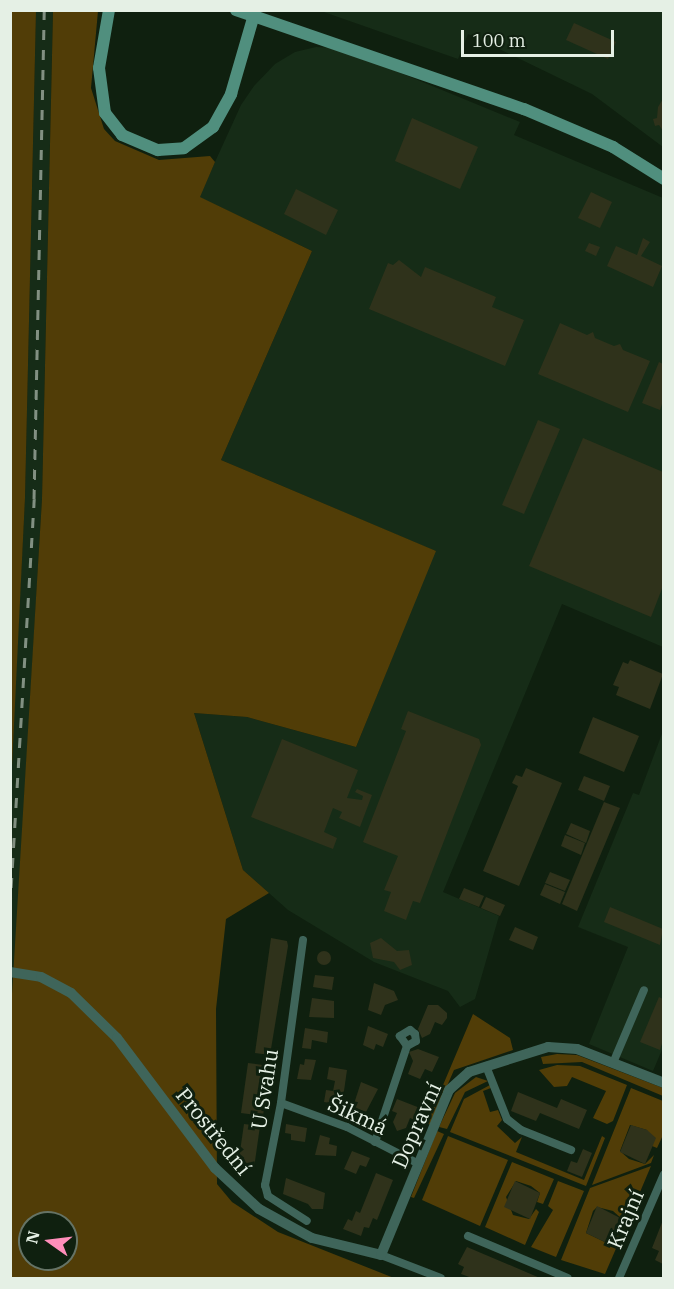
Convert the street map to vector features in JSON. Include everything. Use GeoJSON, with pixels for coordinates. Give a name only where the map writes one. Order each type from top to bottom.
{"type":"FeatureCollection","features":[{"type":"Feature","properties":{"kind":"main road"},"geometry":{"type":"LineString","coordinates":[[109,10],[99,68],[105,112],[122,135],[158,150],[184,148],[213,127],[231,94],[254,15]]}},
{"type":"Feature","properties":{"kind":"main road"},"geometry":{"type":"LineString","coordinates":[[236,10],[525,110],[613,147],[663,179]]}},
{"type":"Feature","properties":{"kind":"main road"},"geometry":{"type":"LineString","coordinates":[[613,147],[663,187]]}},
{"type":"Feature","properties":{"kind":"street","name":"U Svahu"},"geometry":{"type":"LineString","coordinates":[[303,940],[281,1103],[265,1185],[268,1196],[307,1221]]}},
{"type":"Feature","properties":{"kind":"street","name":"Prostřední"},"geometry":{"type":"LineString","coordinates":[[10,972],[24,973],[71,993],[117,1038],[215,1168],[259,1209],[312,1238],[381,1255],[441,1278]]}},
{"type":"Feature","properties":{"kind":"street"},"geometry":{"type":"LineString","coordinates":[[613,1063],[644,990]]}},
{"type":"Feature","properties":{"kind":"street","name":"Dopravní"},"geometry":{"type":"LineString","coordinates":[[375,1142],[407,1046]]}},
{"type":"Feature","properties":{"kind":"street","name":"Dopravní"},"geometry":{"type":"LineString","coordinates":[[381,1255],[449,1090],[469,1072],[548,1047],[577,1048],[663,1083]]}},
{"type":"Feature","properties":{"kind":"street"},"geometry":{"type":"LineString","coordinates":[[486,1066],[507,1119],[521,1130],[571,1150]]}},
{"type":"Feature","properties":{"kind":"street","name":"Šikmá"},"geometry":{"type":"LineString","coordinates":[[281,1103],[347,1127],[419,1164]]}},
{"type":"Feature","properties":{"kind":"street","name":"Krajní"},"geometry":{"type":"LineString","coordinates":[[619,1278],[663,1174]]}},
{"type":"Feature","properties":{"kind":"street"},"geometry":{"type":"LineString","coordinates":[[468,1236],[568,1278]]}},
{"type":"Feature","properties":{"kind":"shaded area"},"geometry":{"type":"Polygon","coordinates":[[[53,10],[42,499],[11,1027],[10,787],[25,498],[36,11],[53,10]]]}},
{"type":"Feature","properties":{"kind":"shaded area"},"geometry":{"type":"Polygon","coordinates":[[[10,11],[36,11],[25,498],[11,787],[10,11]]]}},
{"type":"Feature","properties":{"kind":"shaded area"},"geometry":{"type":"Polygon","coordinates":[[[53,11],[98,11],[91,88],[104,129],[115,141],[159,160],[210,156],[215,162],[200,197],[312,251],[221,460],[436,551],[356,747],[247,717],[194,713],[243,870],[269,893],[226,919],[216,1009],[217,1184],[232,1202],[278,1232],[394,1278],[11,1278],[10,1027],[42,499],[53,11]]]}},
{"type":"Feature","properties":{"kind":"shaded area"},"geometry":{"type":"Polygon","coordinates":[[[321,11],[663,11],[663,147],[592,94],[468,34],[458,59],[321,11]]]}},
{"type":"Feature","properties":{"kind":"shaded area"},"geometry":{"type":"Polygon","coordinates":[[[316,47],[340,48],[520,122],[514,135],[663,198],[663,647],[562,604],[443,892],[499,916],[475,999],[460,1007],[448,991],[374,962],[288,910],[243,870],[194,713],[247,717],[356,747],[435,551],[221,460],[312,251],[199,197],[241,105],[254,86],[275,64],[295,52],[316,47]]]}},
{"type":"Feature","properties":{"kind":"shaded area"},"geometry":{"type":"Polygon","coordinates":[[[663,731],[664,1045],[653,1071],[589,1044],[628,947],[578,927],[633,793],[639,795],[663,731]]]}},
{"type":"Feature","properties":{"kind":"shaded area"},"geometry":{"type":"Polygon","coordinates":[[[473,1014],[510,1038],[513,1050],[454,1070],[430,1125],[427,1123],[473,1014]]]}},
{"type":"Feature","properties":{"kind":"shaded area"},"geometry":{"type":"Polygon","coordinates":[[[557,1054],[577,1055],[663,1088],[663,1096],[582,1062],[543,1064],[541,1057],[557,1054]]]}},
{"type":"Feature","properties":{"kind":"shaded area"},"geometry":{"type":"Polygon","coordinates":[[[557,1065],[580,1066],[627,1085],[613,1121],[607,1124],[593,1118],[606,1091],[572,1077],[567,1086],[554,1087],[539,1070],[557,1065]]]}},
{"type":"Feature","properties":{"kind":"shaded area"},"geometry":{"type":"Polygon","coordinates":[[[476,1077],[488,1081],[465,1092],[447,1129],[439,1127],[455,1093],[476,1077]]]}},
{"type":"Feature","properties":{"kind":"shaded area"},"geometry":{"type":"Polygon","coordinates":[[[490,1085],[491,1088],[483,1091],[490,1112],[498,1110],[502,1120],[497,1126],[515,1143],[522,1137],[516,1152],[584,1180],[602,1136],[605,1138],[586,1186],[450,1132],[464,1099],[490,1085]]]}},
{"type":"Feature","properties":{"kind":"shaded area"},"geometry":{"type":"Polygon","coordinates":[[[631,1088],[663,1101],[663,1135],[657,1148],[652,1146],[647,1130],[630,1125],[620,1151],[629,1159],[645,1164],[654,1155],[651,1163],[592,1185],[631,1088]]]}},
{"type":"Feature","properties":{"kind":"shaded area"},"geometry":{"type":"Polygon","coordinates":[[[437,1131],[444,1134],[414,1198],[411,1197],[437,1131]]]}},
{"type":"Feature","properties":{"kind":"shaded area"},"geometry":{"type":"Polygon","coordinates":[[[448,1136],[508,1160],[480,1226],[422,1200],[448,1136]]]}},
{"type":"Feature","properties":{"kind":"shaded area"},"geometry":{"type":"Polygon","coordinates":[[[512,1162],[554,1179],[543,1204],[537,1202],[540,1193],[531,1186],[516,1181],[506,1197],[513,1215],[529,1219],[536,1209],[539,1212],[525,1245],[485,1227],[512,1162]]]}},
{"type":"Feature","properties":{"kind":"shaded area"},"geometry":{"type":"Polygon","coordinates":[[[651,1166],[624,1230],[619,1227],[622,1219],[613,1211],[597,1207],[593,1211],[586,1233],[611,1245],[618,1235],[621,1237],[605,1274],[561,1260],[590,1188],[651,1166]]]}},
{"type":"Feature","properties":{"kind":"shaded area"},"geometry":{"type":"Polygon","coordinates":[[[558,1181],[584,1191],[556,1257],[531,1247],[553,1210],[548,1206],[558,1181]]]}},
{"type":"Feature","properties":{"kind":"building"},"geometry":{"type":"Polygon","coordinates":[[[574,23],[616,42],[608,59],[566,40],[574,23]]]}},
{"type":"Feature","properties":{"kind":"building"},"geometry":{"type":"Polygon","coordinates":[[[663,99],[663,131],[659,125],[655,126],[653,119],[657,118],[658,107],[663,99]]]}},
{"type":"Feature","properties":{"kind":"building"},"geometry":{"type":"Polygon","coordinates":[[[412,118],[478,147],[460,189],[395,161],[412,118]]]}},
{"type":"Feature","properties":{"kind":"building"},"geometry":{"type":"Polygon","coordinates":[[[296,189],[338,210],[326,235],[284,214],[296,189]]]}},
{"type":"Feature","properties":{"kind":"building"},"geometry":{"type":"Polygon","coordinates":[[[591,192],[612,202],[600,228],[578,218],[591,192]]]}},
{"type":"Feature","properties":{"kind":"building"},"geometry":{"type":"Polygon","coordinates":[[[643,238],[650,242],[641,256],[662,266],[653,287],[607,266],[616,246],[637,255],[643,238]]]}},
{"type":"Feature","properties":{"kind":"building"},"geometry":{"type":"Polygon","coordinates":[[[589,243],[600,247],[596,256],[585,251],[589,243]]]}},
{"type":"Feature","properties":{"kind":"building"},"geometry":{"type":"Polygon","coordinates":[[[399,260],[421,277],[425,267],[496,297],[492,307],[524,320],[505,366],[369,309],[388,263],[393,265],[399,260]]]}},
{"type":"Feature","properties":{"kind":"building"},"geometry":{"type":"Polygon","coordinates":[[[560,323],[587,335],[593,332],[595,338],[614,346],[620,344],[623,350],[650,361],[628,412],[538,374],[560,323]]]}},
{"type":"Feature","properties":{"kind":"building"},"geometry":{"type":"Polygon","coordinates":[[[659,362],[663,364],[663,401],[660,410],[642,403],[659,362]]]}},
{"type":"Feature","properties":{"kind":"building"},"geometry":{"type":"Polygon","coordinates":[[[538,420],[560,429],[524,514],[502,505],[538,420]]]}},
{"type":"Feature","properties":{"kind":"building"},"geometry":{"type":"Polygon","coordinates":[[[583,438],[663,472],[663,586],[651,617],[529,566],[583,438]]]}},
{"type":"Feature","properties":{"kind":"building"},"geometry":{"type":"Polygon","coordinates":[[[630,660],[663,674],[650,709],[616,695],[619,687],[613,685],[623,662],[628,664],[630,660]]]}},
{"type":"Feature","properties":{"kind":"building"},"geometry":{"type":"Polygon","coordinates":[[[408,711],[479,739],[481,745],[420,903],[413,901],[406,920],[384,911],[391,892],[384,890],[398,856],[363,842],[406,731],[401,729],[408,711]]]}},
{"type":"Feature","properties":{"kind":"building"},"geometry":{"type":"Polygon","coordinates":[[[593,717],[639,736],[624,772],[579,753],[593,717]]]}},
{"type":"Feature","properties":{"kind":"building"},"geometry":{"type":"Polygon","coordinates":[[[282,739],[358,770],[347,798],[362,800],[363,796],[355,792],[357,789],[372,795],[360,827],[339,818],[342,812],[333,808],[324,832],[337,838],[333,849],[251,817],[282,739]]]}},
{"type":"Feature","properties":{"kind":"building"},"geometry":{"type":"Polygon","coordinates":[[[526,768],[562,783],[519,886],[483,871],[518,786],[512,783],[516,775],[522,777],[526,768]]]}},
{"type":"Feature","properties":{"kind":"building"},"geometry":{"type":"Polygon","coordinates":[[[584,776],[610,786],[604,801],[578,790],[584,776]]]}},
{"type":"Feature","properties":{"kind":"building"},"geometry":{"type":"Polygon","coordinates":[[[604,802],[620,808],[577,911],[562,904],[604,802]]]}},
{"type":"Feature","properties":{"kind":"building"},"geometry":{"type":"Polygon","coordinates":[[[571,823],[590,831],[586,843],[566,834],[571,823]]]}},
{"type":"Feature","properties":{"kind":"building"},"geometry":{"type":"Polygon","coordinates":[[[565,835],[585,843],[581,855],[561,846],[565,835]]]}},
{"type":"Feature","properties":{"kind":"building"},"geometry":{"type":"Polygon","coordinates":[[[550,872],[570,880],[565,891],[545,883],[550,872]]]}},
{"type":"Feature","properties":{"kind":"building"},"geometry":{"type":"Polygon","coordinates":[[[545,884],[565,892],[560,904],[540,895],[545,884]]]}},
{"type":"Feature","properties":{"kind":"building"},"geometry":{"type":"Polygon","coordinates":[[[464,888],[484,896],[479,907],[459,899],[464,888]]]}},
{"type":"Feature","properties":{"kind":"building"},"geometry":{"type":"Polygon","coordinates":[[[486,897],[505,905],[500,916],[481,908],[486,897]]]}},
{"type":"Feature","properties":{"kind":"building"},"geometry":{"type":"Polygon","coordinates":[[[610,907],[663,929],[660,945],[604,922],[610,907]]]}},
{"type":"Feature","properties":{"kind":"building"},"geometry":{"type":"Polygon","coordinates":[[[515,927],[538,937],[533,950],[509,940],[515,927]]]}},
{"type":"Feature","properties":{"kind":"building"},"geometry":{"type":"Polygon","coordinates":[[[271,938],[287,941],[288,946],[270,1055],[255,1053],[271,938]]]}},
{"type":"Feature","properties":{"kind":"building"},"geometry":{"type":"Polygon","coordinates":[[[381,938],[397,951],[409,950],[412,965],[400,970],[394,962],[373,958],[370,943],[381,938]]]}},
{"type":"Feature","properties":{"kind":"building"},"geometry":{"type":"Polygon","coordinates":[[[324,951],[329,953],[331,958],[329,963],[324,965],[319,963],[317,958],[319,953],[324,951]]]}},
{"type":"Feature","properties":{"kind":"building"},"geometry":{"type":"Polygon","coordinates":[[[315,975],[334,977],[332,990],[313,987],[315,975]]]}},
{"type":"Feature","properties":{"kind":"building"},"geometry":{"type":"Polygon","coordinates":[[[374,983],[394,991],[398,1000],[385,1005],[381,1015],[368,1010],[374,983]]]}},
{"type":"Feature","properties":{"kind":"building"},"geometry":{"type":"Polygon","coordinates":[[[659,997],[663,999],[663,1040],[660,1050],[640,1042],[659,997]]]}},
{"type":"Feature","properties":{"kind":"building"},"geometry":{"type":"Polygon","coordinates":[[[312,998],[334,1001],[334,1018],[309,1017],[312,998]]]}},
{"type":"Feature","properties":{"kind":"building"},"geometry":{"type":"Polygon","coordinates":[[[428,1005],[438,1005],[447,1013],[447,1018],[442,1025],[435,1022],[430,1034],[422,1038],[418,1029],[428,1005]]]}},
{"type":"Feature","properties":{"kind":"building"},"geometry":{"type":"Polygon","coordinates":[[[368,1026],[388,1034],[383,1047],[376,1044],[374,1050],[363,1045],[368,1026]]]}},
{"type":"Feature","properties":{"kind":"building"},"geometry":{"type":"Polygon","coordinates":[[[305,1028],[328,1032],[327,1043],[312,1040],[311,1049],[302,1048],[305,1028]]]}},
{"type":"Feature","properties":{"kind":"building"},"geometry":{"type":"Polygon","coordinates":[[[418,1049],[439,1057],[432,1072],[425,1069],[420,1079],[408,1074],[413,1061],[409,1052],[418,1049]]]}},
{"type":"Feature","properties":{"kind":"building"},"geometry":{"type":"Polygon","coordinates":[[[305,1059],[316,1060],[311,1080],[297,1079],[300,1064],[304,1065],[305,1059]]]}},
{"type":"Feature","properties":{"kind":"building"},"geometry":{"type":"Polygon","coordinates":[[[248,1063],[270,1066],[263,1116],[241,1113],[248,1063]]]}},
{"type":"Feature","properties":{"kind":"building"},"geometry":{"type":"Polygon","coordinates":[[[329,1067],[347,1070],[342,1105],[324,1102],[326,1090],[333,1091],[335,1081],[327,1079],[329,1067]]]}},
{"type":"Feature","properties":{"kind":"building"},"geometry":{"type":"Polygon","coordinates":[[[361,1082],[378,1089],[366,1112],[353,1107],[361,1082]]]}},
{"type":"Feature","properties":{"kind":"building"},"geometry":{"type":"Polygon","coordinates":[[[518,1092],[557,1108],[561,1099],[587,1110],[579,1129],[540,1113],[536,1121],[511,1111],[518,1092]]]}},
{"type":"Feature","properties":{"kind":"building"},"geometry":{"type":"Polygon","coordinates":[[[397,1099],[420,1108],[415,1120],[410,1118],[406,1128],[397,1131],[393,1122],[397,1113],[392,1111],[397,1099]]]}},
{"type":"Feature","properties":{"kind":"building"},"geometry":{"type":"Polygon","coordinates":[[[244,1124],[260,1126],[254,1168],[238,1165],[244,1124]]]}},
{"type":"Feature","properties":{"kind":"building"},"geometry":{"type":"Polygon","coordinates":[[[286,1124],[307,1128],[305,1142],[291,1140],[291,1134],[285,1133],[286,1124]]]}},
{"type":"Feature","properties":{"kind":"building"},"geometry":{"type":"Polygon","coordinates":[[[631,1125],[647,1130],[656,1138],[645,1164],[620,1152],[631,1125]]]}},
{"type":"Feature","properties":{"kind":"building"},"geometry":{"type":"Polygon","coordinates":[[[320,1135],[330,1138],[329,1144],[337,1146],[336,1156],[315,1155],[320,1135]]]}},
{"type":"Feature","properties":{"kind":"building"},"geometry":{"type":"Polygon","coordinates":[[[583,1149],[592,1153],[582,1177],[567,1171],[571,1161],[577,1163],[583,1149]]]}},
{"type":"Feature","properties":{"kind":"building"},"geometry":{"type":"Polygon","coordinates":[[[352,1151],[370,1158],[366,1167],[360,1165],[356,1174],[344,1169],[352,1151]]]}},
{"type":"Feature","properties":{"kind":"building"},"geometry":{"type":"Polygon","coordinates":[[[376,1173],[393,1180],[377,1220],[373,1218],[369,1228],[364,1227],[361,1236],[343,1229],[348,1219],[352,1221],[356,1211],[360,1213],[376,1173]]]}},
{"type":"Feature","properties":{"kind":"building"},"geometry":{"type":"Polygon","coordinates":[[[286,1178],[325,1193],[323,1209],[312,1209],[308,1204],[283,1194],[286,1178]]]}},
{"type":"Feature","properties":{"kind":"building"},"geometry":{"type":"Polygon","coordinates":[[[515,1181],[540,1193],[530,1219],[504,1207],[515,1181]]]}},
{"type":"Feature","properties":{"kind":"building"},"geometry":{"type":"Polygon","coordinates":[[[597,1206],[622,1219],[611,1245],[586,1233],[597,1206]]]}},
{"type":"Feature","properties":{"kind":"building"},"geometry":{"type":"Polygon","coordinates":[[[663,1220],[663,1264],[655,1260],[659,1251],[652,1248],[663,1220]]]}},
{"type":"Feature","properties":{"kind":"building"},"geometry":{"type":"Polygon","coordinates":[[[467,1247],[540,1278],[472,1278],[461,1274],[464,1267],[458,1264],[467,1247]]]}},
{"type":"Feature","properties":{"kind":"railway"},"geometry":{"type":"LineString","coordinates":[[10,907],[34,499],[44,10]]}}]}
